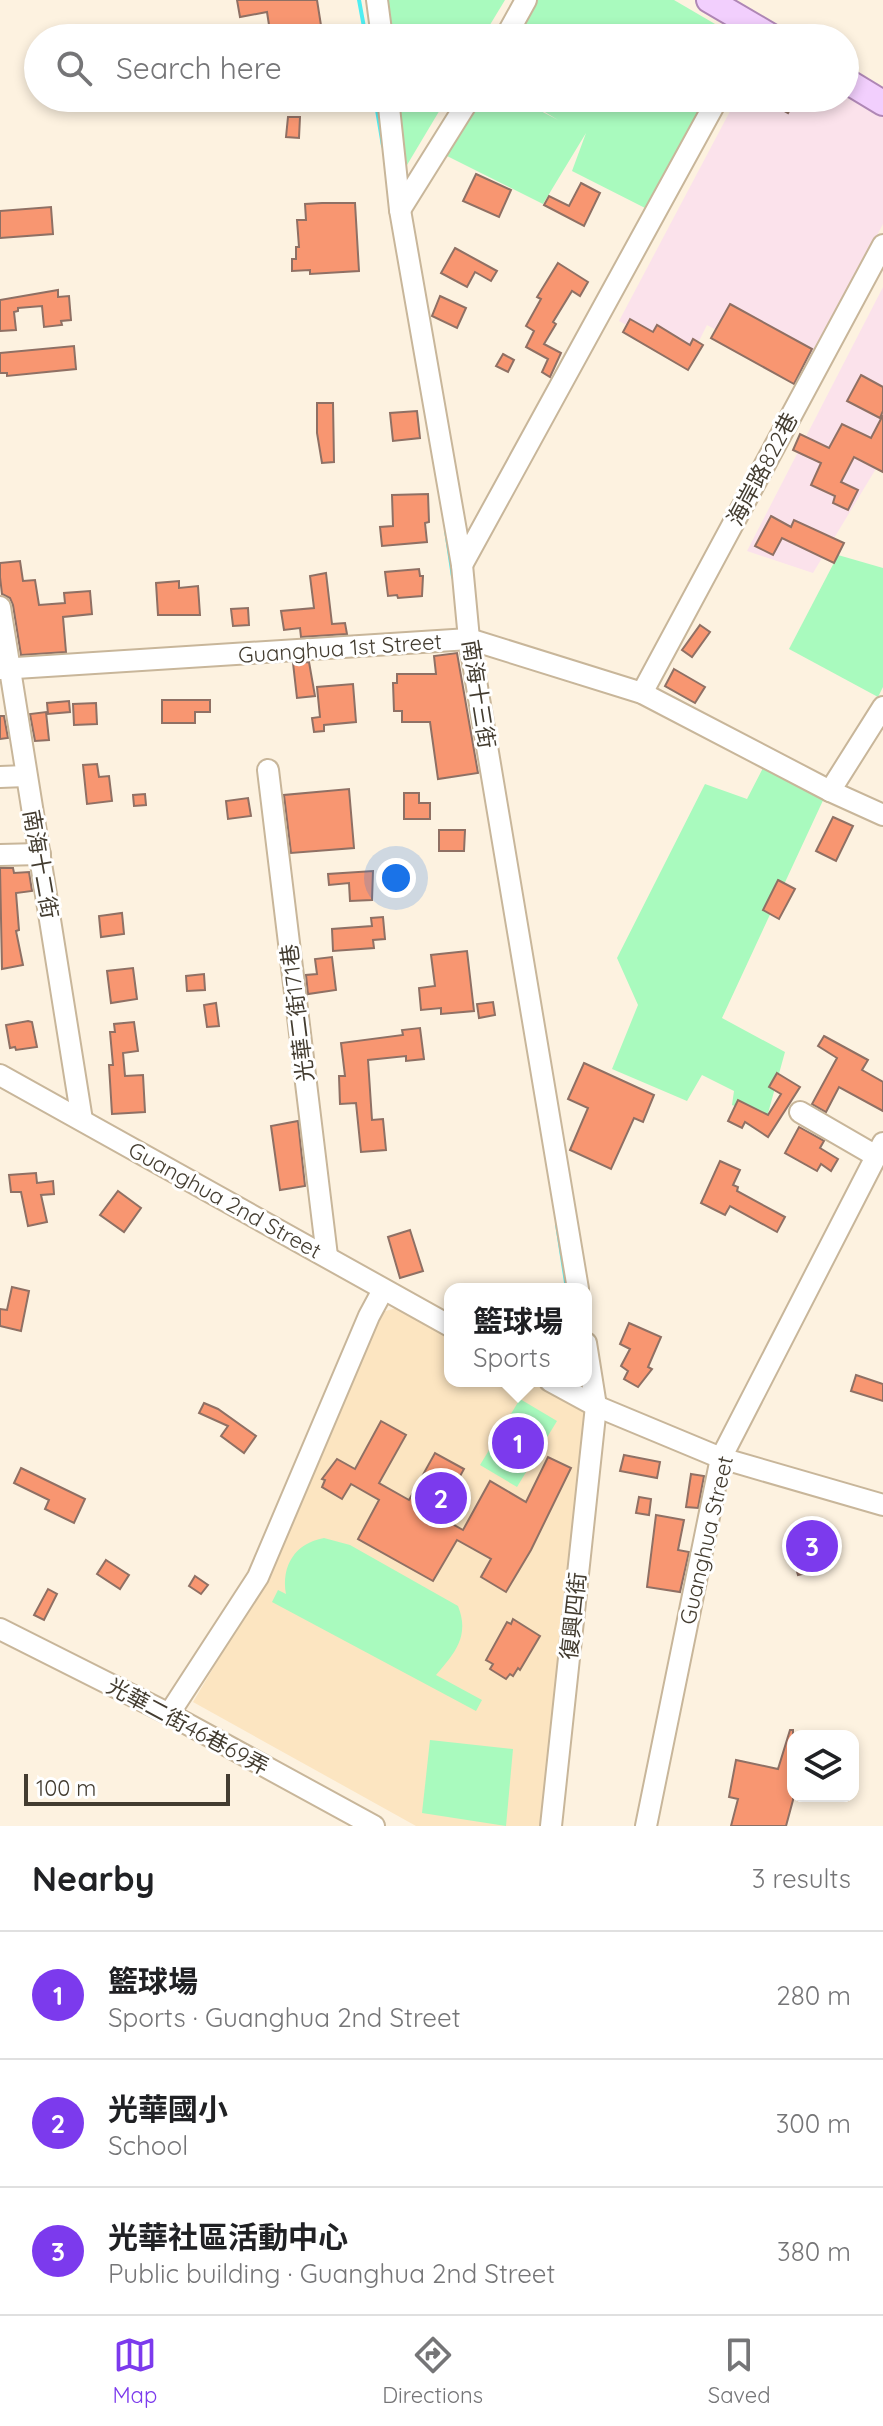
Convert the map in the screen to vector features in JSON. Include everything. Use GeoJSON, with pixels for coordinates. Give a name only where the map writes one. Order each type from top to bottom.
{"type":"FeatureCollection","features":[{"type":"Feature","properties":{"kind":"main road"},"geometry":{"type":"LineString","coordinates":[[709,0],[745,24]]}},
{"type":"Feature","properties":{"kind":"main road"},"geometry":{"type":"LineString","coordinates":[[859,88],[883,103]]}},
{"type":"Feature","properties":{"kind":"street"},"geometry":{"type":"LineString","coordinates":[[377,0],[380,24]]}},
{"type":"Feature","properties":{"kind":"street"},"geometry":{"type":"LineString","coordinates":[[513,24],[526,0]]}},
{"type":"Feature","properties":{"kind":"street","name":"南海十三街"},"geometry":{"type":"LineString","coordinates":[[390,112],[400,210],[462,565],[469,639],[577,1283]]}},
{"type":"Feature","properties":{"kind":"street"},"geometry":{"type":"LineString","coordinates":[[400,210],[461,112]]}},
{"type":"Feature","properties":{"kind":"street"},"geometry":{"type":"LineString","coordinates":[[462,565],[710,112]]}},
{"type":"Feature","properties":{"kind":"street","name":"海岸路822巷"},"geometry":{"type":"LineString","coordinates":[[642,693],[883,245]]}},
{"type":"Feature","properties":{"kind":"street","name":"南海十二街"},"geometry":{"type":"LineString","coordinates":[[0,607],[5,669],[40,854],[82,1120]]}},
{"type":"Feature","properties":{"kind":"street","name":"Guanghua 1st Street"},"geometry":{"type":"LineString","coordinates":[[5,669],[469,639],[642,693],[830,791],[883,815]]}},
{"type":"Feature","properties":{"kind":"street"},"geometry":{"type":"LineString","coordinates":[[830,791],[883,707]]}},
{"type":"Feature","properties":{"kind":"street","name":"光華二街171巷"},"geometry":{"type":"LineString","coordinates":[[268,770],[327,1256]]}},
{"type":"Feature","properties":{"kind":"street"},"geometry":{"type":"LineString","coordinates":[[0,777],[26,776]]}},
{"type":"Feature","properties":{"kind":"street"},"geometry":{"type":"LineString","coordinates":[[0,855],[40,854]]}},
{"type":"Feature","properties":{"kind":"street","name":"Guanghua 2nd Street"},"geometry":{"type":"LineString","coordinates":[[0,1075],[444,1323]]}},
{"type":"Feature","properties":{"kind":"street"},"geometry":{"type":"LineString","coordinates":[[800,1112],[880,1150]]}},
{"type":"Feature","properties":{"kind":"street","name":"Guanghua Street"},"geometry":{"type":"LineString","coordinates":[[646,1826],[721,1458],[880,1150]]}},
{"type":"Feature","properties":{"kind":"street"},"geometry":{"type":"LineString","coordinates":[[169,1714],[258,1577],[369,1316],[383,1290]]}},
{"type":"Feature","properties":{"kind":"street"},"geometry":{"type":"LineString","coordinates":[[592,1381],[596,1406]]}},
{"type":"Feature","properties":{"kind":"street"},"geometry":{"type":"LineString","coordinates":[[561,1387],[596,1406],[721,1458],[883,1505]]}},
{"type":"Feature","properties":{"kind":"street","name":"復興四街"},"geometry":{"type":"LineString","coordinates":[[551,1826],[596,1406]]}},
{"type":"Feature","properties":{"kind":"street","name":"光華二街46巷69弄"},"geometry":{"type":"LineString","coordinates":[[0,1629],[169,1714],[374,1826]]}},
{"type":"Feature","properties":{"kind":"shaded area"},"geometry":{"type":"Polygon","coordinates":[[[859,95],[883,108],[883,224],[802,378],[707,325],[690,359],[619,321],[730,112],[859,112],[859,95]]]}},
{"type":"Feature","properties":{"kind":"shaded area"},"geometry":{"type":"Polygon","coordinates":[[[883,287],[883,457],[813,573],[747,551],[883,287]]]}},
{"type":"Feature","properties":{"kind":"shaded area"},"geometry":{"type":"Polygon","coordinates":[[[399,1307],[444,1333],[444,1387],[543,1387],[596,1417],[543,1826],[416,1826],[193,1702],[266,1579],[369,1316],[399,1307]]]}},
{"type":"Feature","properties":{"kind":"green space"},"geometry":{"type":"Polygon","coordinates":[[[381,0],[505,0],[490,24],[385,24],[381,0]]]}},
{"type":"Feature","properties":{"kind":"green space"},"geometry":{"type":"Polygon","coordinates":[[[531,0],[674,0],[715,24],[519,24],[531,0]]]}},
{"type":"Feature","properties":{"kind":"green space"},"geometry":{"type":"Polygon","coordinates":[[[399,112],[439,112],[407,165],[399,112]]]}},
{"type":"Feature","properties":{"kind":"green space"},"geometry":{"type":"Polygon","coordinates":[[[467,112],[543,112],[558,120],[545,112],[700,112],[649,210],[572,171],[586,133],[543,204],[447,156],[467,112]]]}},
{"type":"Feature","properties":{"kind":"green space"},"geometry":{"type":"Polygon","coordinates":[[[838,555],[883,568],[883,687],[878,697],[789,649],[838,555]]]}},
{"type":"Feature","properties":{"kind":"green space"},"geometry":{"type":"Polygon","coordinates":[[[765,764],[826,794],[722,1018],[785,1052],[767,1117],[732,1105],[734,1091],[702,1075],[687,1101],[612,1069],[638,1005],[617,958],[705,784],[747,799],[765,764]]]}},
{"type":"Feature","properties":{"kind":"green space"},"geometry":{"type":"Polygon","coordinates":[[[520,1399],[557,1421],[517,1487],[480,1465],[520,1399]]]}},
{"type":"Feature","properties":{"kind":"green space"},"geometry":{"type":"Polygon","coordinates":[[[324,1538],[350,1545],[458,1606],[462,1626],[459,1644],[436,1675],[482,1700],[476,1711],[272,1602],[278,1590],[286,1594],[286,1574],[292,1557],[305,1545],[324,1538]]]}},
{"type":"Feature","properties":{"kind":"green space"},"geometry":{"type":"Polygon","coordinates":[[[430,1740],[513,1749],[506,1826],[422,1813],[430,1740]]]}},
{"type":"Feature","properties":{"kind":"building"},"geometry":{"type":"Polygon","coordinates":[[[237,0],[317,0],[321,24],[269,24],[267,12],[240,17],[237,0]]]}},
{"type":"Feature","properties":{"kind":"building"},"geometry":{"type":"Polygon","coordinates":[[[288,117],[300,117],[299,138],[286,137],[288,117]]]}},
{"type":"Feature","properties":{"kind":"building"},"geometry":{"type":"Polygon","coordinates":[[[476,174],[511,190],[499,217],[463,201],[476,174]]]}},
{"type":"Feature","properties":{"kind":"building"},"geometry":{"type":"Polygon","coordinates":[[[581,183],[600,193],[584,226],[544,205],[549,196],[569,206],[581,183]]]}},
{"type":"Feature","properties":{"kind":"building"},"geometry":{"type":"Polygon","coordinates":[[[355,203],[359,271],[310,274],[310,270],[292,271],[292,259],[296,259],[296,247],[299,247],[297,220],[306,220],[305,204],[355,203]]]}},
{"type":"Feature","properties":{"kind":"building"},"geometry":{"type":"Polygon","coordinates":[[[51,207],[53,234],[0,238],[0,211],[51,207]]]}},
{"type":"Feature","properties":{"kind":"building"},"geometry":{"type":"Polygon","coordinates":[[[455,248],[497,271],[491,281],[475,272],[467,287],[441,273],[455,248]]]}},
{"type":"Feature","properties":{"kind":"building"},"geometry":{"type":"Polygon","coordinates":[[[558,263],[588,282],[580,296],[572,291],[544,344],[561,353],[550,377],[542,372],[548,359],[526,347],[534,331],[526,326],[541,299],[537,297],[558,263]]]}},
{"type":"Feature","properties":{"kind":"building"},"geometry":{"type":"Polygon","coordinates":[[[58,290],[58,297],[69,296],[71,320],[61,321],[62,325],[44,327],[42,306],[18,308],[14,312],[16,330],[0,331],[0,300],[58,290]]]}},
{"type":"Feature","properties":{"kind":"building"},"geometry":{"type":"Polygon","coordinates":[[[440,296],[466,308],[457,328],[432,316],[440,296]]]}},
{"type":"Feature","properties":{"kind":"building"},"geometry":{"type":"Polygon","coordinates":[[[730,304],[812,349],[794,384],[711,338],[730,304]]]}},
{"type":"Feature","properties":{"kind":"building"},"geometry":{"type":"Polygon","coordinates":[[[630,319],[653,332],[657,325],[690,345],[693,339],[703,345],[688,370],[623,332],[630,319]]]}},
{"type":"Feature","properties":{"kind":"building"},"geometry":{"type":"Polygon","coordinates":[[[74,346],[76,369],[7,376],[7,373],[0,373],[0,353],[74,346]]]}},
{"type":"Feature","properties":{"kind":"building"},"geometry":{"type":"Polygon","coordinates":[[[503,354],[514,360],[508,372],[496,366],[503,354]]]}},
{"type":"Feature","properties":{"kind":"building"},"geometry":{"type":"Polygon","coordinates":[[[861,375],[883,387],[880,418],[847,401],[861,375]]]}},
{"type":"Feature","properties":{"kind":"building"},"geometry":{"type":"Polygon","coordinates":[[[317,403],[333,403],[334,462],[322,463],[317,433],[317,403]]]}},
{"type":"Feature","properties":{"kind":"building"},"geometry":{"type":"Polygon","coordinates":[[[417,411],[420,438],[393,441],[390,413],[417,411]]]}},
{"type":"Feature","properties":{"kind":"building"},"geometry":{"type":"Polygon","coordinates":[[[883,415],[883,472],[854,457],[841,482],[858,490],[848,510],[833,503],[835,496],[811,485],[821,463],[793,450],[800,434],[829,448],[842,424],[871,438],[883,415]]]}},
{"type":"Feature","properties":{"kind":"building"},"geometry":{"type":"Polygon","coordinates":[[[428,494],[427,542],[382,546],[380,527],[393,526],[392,495],[428,494]]]}},
{"type":"Feature","properties":{"kind":"building"},"geometry":{"type":"Polygon","coordinates":[[[771,516],[791,527],[794,520],[844,543],[834,563],[782,538],[773,555],[755,546],[771,516]]]}},
{"type":"Feature","properties":{"kind":"building"},"geometry":{"type":"Polygon","coordinates":[[[20,561],[23,581],[35,580],[39,605],[65,603],[64,593],[90,591],[92,614],[63,617],[66,652],[21,655],[13,605],[10,598],[2,594],[0,577],[0,563],[20,561]]]}},
{"type":"Feature","properties":{"kind":"building"},"geometry":{"type":"Polygon","coordinates":[[[419,569],[420,576],[423,576],[422,596],[388,596],[385,572],[419,569]]]}},
{"type":"Feature","properties":{"kind":"building"},"geometry":{"type":"Polygon","coordinates":[[[326,573],[332,624],[345,623],[347,634],[301,637],[300,628],[284,630],[281,611],[314,608],[310,576],[326,573]]]}},
{"type":"Feature","properties":{"kind":"building"},"geometry":{"type":"Polygon","coordinates":[[[179,581],[179,588],[198,586],[200,615],[158,615],[156,583],[179,581]]]}},
{"type":"Feature","properties":{"kind":"building"},"geometry":{"type":"Polygon","coordinates":[[[248,608],[249,625],[233,626],[231,609],[248,608]]]}},
{"type":"Feature","properties":{"kind":"building"},"geometry":{"type":"Polygon","coordinates":[[[700,625],[710,632],[692,657],[682,650],[700,625]]]}},
{"type":"Feature","properties":{"kind":"building"},"geometry":{"type":"Polygon","coordinates":[[[457,653],[478,773],[438,779],[430,722],[402,722],[402,711],[394,711],[393,683],[397,683],[397,674],[436,674],[434,656],[457,653]]]}},
{"type":"Feature","properties":{"kind":"building"},"geometry":{"type":"Polygon","coordinates":[[[309,662],[315,696],[297,698],[293,663],[309,662]]]}},
{"type":"Feature","properties":{"kind":"building"},"geometry":{"type":"Polygon","coordinates":[[[674,669],[705,687],[695,703],[665,686],[674,669]]]}},
{"type":"Feature","properties":{"kind":"building"},"geometry":{"type":"Polygon","coordinates":[[[353,684],[356,722],[324,725],[324,731],[314,732],[312,718],[320,717],[317,687],[353,684]]]}},
{"type":"Feature","properties":{"kind":"building"},"geometry":{"type":"Polygon","coordinates":[[[162,700],[210,700],[210,712],[195,712],[195,723],[162,723],[162,700]]]}},
{"type":"Feature","properties":{"kind":"building"},"geometry":{"type":"Polygon","coordinates":[[[69,701],[70,712],[48,714],[47,703],[69,701]]]}},
{"type":"Feature","properties":{"kind":"building"},"geometry":{"type":"Polygon","coordinates":[[[96,703],[97,724],[74,725],[73,704],[96,703]]]}},
{"type":"Feature","properties":{"kind":"building"},"geometry":{"type":"Polygon","coordinates":[[[46,712],[49,740],[35,741],[30,714],[46,712]]]}},
{"type":"Feature","properties":{"kind":"building"},"geometry":{"type":"Polygon","coordinates":[[[0,716],[4,716],[8,738],[0,739],[0,716]]]}},
{"type":"Feature","properties":{"kind":"building"},"geometry":{"type":"Polygon","coordinates":[[[97,764],[99,777],[109,776],[112,801],[87,804],[83,765],[97,764]]]}},
{"type":"Feature","properties":{"kind":"building"},"geometry":{"type":"Polygon","coordinates":[[[349,789],[354,848],[291,853],[284,795],[349,789]]]}},
{"type":"Feature","properties":{"kind":"building"},"geometry":{"type":"Polygon","coordinates":[[[404,793],[419,793],[419,803],[430,803],[430,819],[404,819],[404,793]]]}},
{"type":"Feature","properties":{"kind":"building"},"geometry":{"type":"Polygon","coordinates":[[[145,794],[146,805],[134,806],[133,795],[145,794]]]}},
{"type":"Feature","properties":{"kind":"building"},"geometry":{"type":"Polygon","coordinates":[[[248,798],[251,816],[228,819],[226,801],[248,798]]]}},
{"type":"Feature","properties":{"kind":"building"},"geometry":{"type":"Polygon","coordinates":[[[833,817],[853,826],[836,861],[816,851],[833,817]]]}},
{"type":"Feature","properties":{"kind":"building"},"geometry":{"type":"Polygon","coordinates":[[[439,830],[465,830],[464,851],[439,851],[439,830]]]}},
{"type":"Feature","properties":{"kind":"building"},"geometry":{"type":"Polygon","coordinates":[[[0,868],[13,868],[14,873],[29,872],[32,891],[16,893],[19,930],[16,931],[23,965],[2,969],[0,868]]]}},
{"type":"Feature","properties":{"kind":"building"},"geometry":{"type":"Polygon","coordinates":[[[373,871],[372,900],[350,901],[349,883],[329,885],[328,874],[373,871]]]}},
{"type":"Feature","properties":{"kind":"building"},"geometry":{"type":"Polygon","coordinates":[[[778,880],[795,889],[779,919],[763,910],[778,880]]]}},
{"type":"Feature","properties":{"kind":"building"},"geometry":{"type":"Polygon","coordinates":[[[122,913],[124,934],[101,937],[99,916],[122,913]]]}},
{"type":"Feature","properties":{"kind":"building"},"geometry":{"type":"Polygon","coordinates":[[[383,917],[385,939],[373,940],[374,948],[333,951],[332,929],[372,926],[371,918],[383,917]]]}},
{"type":"Feature","properties":{"kind":"building"},"geometry":{"type":"Polygon","coordinates":[[[467,951],[474,1011],[441,1014],[441,1008],[421,1010],[419,988],[435,986],[431,955],[467,951]]]}},
{"type":"Feature","properties":{"kind":"building"},"geometry":{"type":"Polygon","coordinates":[[[332,957],[336,990],[308,994],[306,975],[317,974],[315,959],[332,957]]]}},
{"type":"Feature","properties":{"kind":"building"},"geometry":{"type":"Polygon","coordinates":[[[133,968],[137,999],[111,1003],[107,971],[133,968]]]}},
{"type":"Feature","properties":{"kind":"building"},"geometry":{"type":"Polygon","coordinates":[[[204,974],[205,990],[187,991],[186,976],[204,974]]]}},
{"type":"Feature","properties":{"kind":"building"},"geometry":{"type":"Polygon","coordinates":[[[493,1002],[495,1015],[479,1018],[477,1004],[493,1002]]]}},
{"type":"Feature","properties":{"kind":"building"},"geometry":{"type":"Polygon","coordinates":[[[216,1003],[219,1026],[207,1027],[204,1005],[216,1003]]]}},
{"type":"Feature","properties":{"kind":"building"},"geometry":{"type":"Polygon","coordinates":[[[32,1022],[37,1047],[10,1048],[6,1025],[32,1022]]]}},
{"type":"Feature","properties":{"kind":"building"},"geometry":{"type":"Polygon","coordinates":[[[134,1022],[138,1051],[123,1053],[125,1076],[143,1075],[145,1112],[112,1114],[110,1032],[115,1032],[114,1024],[134,1022]]]}},
{"type":"Feature","properties":{"kind":"building"},"geometry":{"type":"Polygon","coordinates":[[[420,1028],[424,1059],[406,1061],[406,1056],[368,1060],[372,1120],[383,1119],[386,1150],[361,1152],[356,1103],[340,1104],[339,1076],[345,1076],[341,1043],[403,1035],[402,1030],[420,1028]]]}},
{"type":"Feature","properties":{"kind":"building"},"geometry":{"type":"Polygon","coordinates":[[[824,1036],[868,1060],[862,1070],[883,1082],[883,1111],[839,1087],[826,1112],[812,1104],[837,1058],[818,1046],[824,1036]]]}},
{"type":"Feature","properties":{"kind":"building"},"geometry":{"type":"Polygon","coordinates":[[[584,1063],[654,1095],[643,1122],[634,1118],[611,1169],[570,1150],[588,1108],[568,1099],[584,1063]]]}},
{"type":"Feature","properties":{"kind":"building"},"geometry":{"type":"Polygon","coordinates":[[[777,1073],[800,1087],[768,1137],[745,1122],[742,1128],[728,1121],[738,1100],[768,1115],[781,1094],[769,1087],[777,1073]]]}},
{"type":"Feature","properties":{"kind":"building"},"geometry":{"type":"Polygon","coordinates":[[[298,1121],[305,1186],[280,1190],[271,1126],[298,1121]]]}},
{"type":"Feature","properties":{"kind":"building"},"geometry":{"type":"Polygon","coordinates":[[[799,1127],[824,1141],[820,1148],[838,1159],[831,1171],[821,1164],[817,1171],[785,1153],[799,1127]]]}},
{"type":"Feature","properties":{"kind":"building"},"geometry":{"type":"Polygon","coordinates":[[[720,1161],[740,1170],[733,1185],[738,1187],[737,1191],[785,1217],[777,1232],[730,1206],[725,1215],[701,1203],[720,1161]]]}},
{"type":"Feature","properties":{"kind":"building"},"geometry":{"type":"Polygon","coordinates":[[[36,1173],[37,1183],[53,1181],[54,1194],[41,1195],[47,1222],[28,1226],[21,1192],[11,1192],[9,1175],[36,1173]]]}},
{"type":"Feature","properties":{"kind":"building"},"geometry":{"type":"Polygon","coordinates":[[[118,1191],[141,1208],[124,1232],[100,1215],[118,1191]]]}},
{"type":"Feature","properties":{"kind":"building"},"geometry":{"type":"Polygon","coordinates":[[[410,1230],[423,1271],[400,1278],[388,1237],[410,1230]]]}},
{"type":"Feature","properties":{"kind":"building"},"geometry":{"type":"Polygon","coordinates":[[[12,1287],[29,1291],[21,1331],[0,1326],[0,1309],[7,1310],[12,1287]]]}},
{"type":"Feature","properties":{"kind":"building"},"geometry":{"type":"Polygon","coordinates":[[[629,1323],[661,1337],[648,1367],[652,1369],[638,1387],[624,1379],[628,1371],[621,1366],[630,1349],[620,1344],[629,1323]]]}},
{"type":"Feature","properties":{"kind":"building"},"geometry":{"type":"Polygon","coordinates":[[[856,1375],[883,1384],[883,1401],[851,1391],[856,1375]]]}},
{"type":"Feature","properties":{"kind":"building"},"geometry":{"type":"Polygon","coordinates":[[[204,1403],[218,1409],[256,1436],[244,1453],[221,1436],[228,1426],[199,1413],[204,1403]]]}},
{"type":"Feature","properties":{"kind":"building"},"geometry":{"type":"Polygon","coordinates":[[[381,1421],[406,1435],[379,1483],[409,1500],[435,1453],[464,1469],[438,1516],[463,1530],[490,1481],[526,1502],[548,1457],[571,1468],[531,1550],[506,1592],[481,1577],[491,1559],[457,1540],[433,1581],[358,1539],[379,1500],[351,1484],[342,1499],[322,1487],[325,1480],[322,1479],[337,1459],[355,1469],[381,1421]]]}},
{"type":"Feature","properties":{"kind":"building"},"geometry":{"type":"Polygon","coordinates":[[[624,1455],[660,1462],[657,1478],[620,1471],[624,1455]]]}},
{"type":"Feature","properties":{"kind":"building"},"geometry":{"type":"Polygon","coordinates":[[[21,1468],[85,1499],[74,1523],[45,1509],[49,1500],[14,1483],[21,1468]]]}},
{"type":"Feature","properties":{"kind":"building"},"geometry":{"type":"Polygon","coordinates":[[[691,1474],[704,1476],[698,1508],[686,1507],[691,1474]]]}},
{"type":"Feature","properties":{"kind":"building"},"geometry":{"type":"Polygon","coordinates":[[[639,1497],[651,1499],[649,1515],[636,1513],[639,1497]]]}},
{"type":"Feature","properties":{"kind":"building"},"geometry":{"type":"Polygon","coordinates":[[[656,1515],[684,1520],[678,1550],[689,1552],[680,1592],[647,1587],[656,1515]]]}},
{"type":"Feature","properties":{"kind":"building"},"geometry":{"type":"Polygon","coordinates":[[[805,1523],[814,1530],[818,1524],[834,1535],[825,1550],[827,1568],[798,1575],[796,1550],[805,1523]]]}},
{"type":"Feature","properties":{"kind":"building"},"geometry":{"type":"Polygon","coordinates":[[[106,1560],[129,1575],[120,1589],[97,1574],[106,1560]]]}},
{"type":"Feature","properties":{"kind":"building"},"geometry":{"type":"Polygon","coordinates":[[[195,1576],[208,1585],[201,1594],[189,1586],[195,1576]]]}},
{"type":"Feature","properties":{"kind":"building"},"geometry":{"type":"Polygon","coordinates":[[[48,1589],[57,1594],[44,1620],[34,1615],[48,1589]]]}},
{"type":"Feature","properties":{"kind":"building"},"geometry":{"type":"Polygon","coordinates":[[[513,1619],[540,1636],[520,1670],[518,1668],[513,1676],[510,1674],[506,1679],[490,1669],[493,1664],[486,1660],[507,1622],[511,1624],[513,1619]]]}},
{"type":"Feature","properties":{"kind":"building"},"geometry":{"type":"Polygon","coordinates":[[[787,1740],[787,1802],[792,1802],[786,1826],[731,1826],[738,1799],[729,1797],[736,1760],[778,1769],[787,1740]]]}},
{"type":"Feature","properties":{"kind":"waterway"},"geometry":{"type":"LineString","coordinates":[[359,0],[363,24]]}},
{"type":"Feature","properties":{"kind":"waterway"},"geometry":{"type":"LineString","coordinates":[[377,112],[383,146]]}},
{"type":"Feature","properties":{"kind":"waterway"},"geometry":{"type":"LineString","coordinates":[[446,530],[453,577]]}},
{"type":"Feature","properties":{"kind":"waterway"},"geometry":{"type":"LineString","coordinates":[[557,1224],[566,1283]]}},
{"type":"Feature","properties":{"kind":"place","name":"籃球場"},"geometry":{"type":"Point","coordinates":[518,1443]}},
{"type":"Feature","properties":{"kind":"place","name":"光華國小"},"geometry":{"type":"Point","coordinates":[441,1498]}},
{"type":"Feature","properties":{"kind":"place","name":"光華社區活動中心"},"geometry":{"type":"Point","coordinates":[812,1546]}}]}
